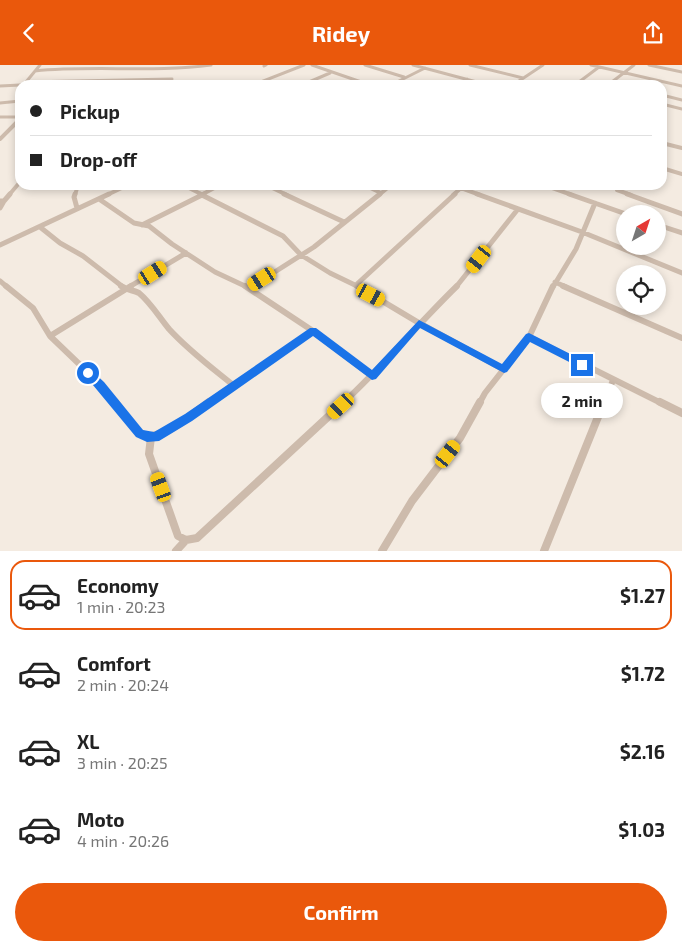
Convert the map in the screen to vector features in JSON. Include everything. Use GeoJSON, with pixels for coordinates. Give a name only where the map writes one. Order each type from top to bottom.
{"type":"FeatureCollection","features":[{"type":"Feature","properties":{"kind":"street"},"geometry":{"type":"LineString","coordinates":[[28,80],[40,65]]}},
{"type":"Feature","properties":{"kind":"street"},"geometry":{"type":"LineString","coordinates":[[35,71],[65,68],[173,66],[188,68],[211,65]]}},
{"type":"Feature","properties":{"kind":"street"},"geometry":{"type":"LineString","coordinates":[[265,80],[304,65]]}},
{"type":"Feature","properties":{"kind":"street"},"geometry":{"type":"LineString","coordinates":[[312,65],[352,80]]}},
{"type":"Feature","properties":{"kind":"street"},"geometry":{"type":"LineString","coordinates":[[365,65],[404,77]]}},
{"type":"Feature","properties":{"kind":"street"},"geometry":{"type":"LineString","coordinates":[[413,65],[470,80]]}},
{"type":"Feature","properties":{"kind":"street"},"geometry":{"type":"LineString","coordinates":[[399,80],[431,65]]}},
{"type":"Feature","properties":{"kind":"street"},"geometry":{"type":"LineString","coordinates":[[470,65],[523,78]]}},
{"type":"Feature","properties":{"kind":"street"},"geometry":{"type":"LineString","coordinates":[[484,69],[490,65]]}},
{"type":"Feature","properties":{"kind":"street"},"geometry":{"type":"LineString","coordinates":[[521,80],[543,65]]}},
{"type":"Feature","properties":{"kind":"street"},"geometry":{"type":"LineString","coordinates":[[591,65],[655,80]]}},
{"type":"Feature","properties":{"kind":"street"},"geometry":{"type":"LineString","coordinates":[[615,80],[634,65]]}},
{"type":"Feature","properties":{"kind":"street"},"geometry":{"type":"LineString","coordinates":[[648,65],[682,72]]}},
{"type":"Feature","properties":{"kind":"street"},"geometry":{"type":"LineString","coordinates":[[139,79],[147,67]]}},
{"type":"Feature","properties":{"kind":"street"},"geometry":{"type":"LineString","coordinates":[[582,80],[599,67]]}},
{"type":"Feature","properties":{"kind":"street"},"geometry":{"type":"LineString","coordinates":[[314,80],[330,73]]}},
{"type":"Feature","properties":{"kind":"street"},"geometry":{"type":"LineString","coordinates":[[111,80],[171,80]]}},
{"type":"Feature","properties":{"kind":"street"},"geometry":{"type":"LineString","coordinates":[[667,83],[682,86]]}},
{"type":"Feature","properties":{"kind":"street"},"geometry":{"type":"LineString","coordinates":[[0,86],[15,85]]}},
{"type":"Feature","properties":{"kind":"street"},"geometry":{"type":"LineString","coordinates":[[667,96],[682,100]]}},
{"type":"Feature","properties":{"kind":"street"},"geometry":{"type":"LineString","coordinates":[[0,103],[15,102]]}},
{"type":"Feature","properties":{"kind":"street"},"geometry":{"type":"LineString","coordinates":[[667,105],[682,109]]}},
{"type":"Feature","properties":{"kind":"street"},"geometry":{"type":"LineString","coordinates":[[0,117],[15,119]]}},
{"type":"Feature","properties":{"kind":"street"},"geometry":{"type":"LineString","coordinates":[[0,139],[15,125]]}},
{"type":"Feature","properties":{"kind":"street"},"geometry":{"type":"LineString","coordinates":[[667,144],[682,148]]}},
{"type":"Feature","properties":{"kind":"street"},"geometry":{"type":"LineString","coordinates":[[667,168],[682,173]]}},
{"type":"Feature","properties":{"kind":"street"},"geometry":{"type":"LineString","coordinates":[[0,207],[2,201],[15,187]]}},
{"type":"Feature","properties":{"kind":"street"},"geometry":{"type":"LineString","coordinates":[[76,190],[74,197],[77,208]]}},
{"type":"Feature","properties":{"kind":"street"},"geometry":{"type":"LineString","coordinates":[[0,245],[118,190]]}},
{"type":"Feature","properties":{"kind":"street"},"geometry":{"type":"LineString","coordinates":[[192,190],[283,235],[301,255],[330,273],[356,285],[419,323],[504,369]]}},
{"type":"Feature","properties":{"kind":"street"},"geometry":{"type":"LineString","coordinates":[[142,225],[211,190]]}},
{"type":"Feature","properties":{"kind":"street"},"geometry":{"type":"LineString","coordinates":[[277,190],[344,222]]}},
{"type":"Feature","properties":{"kind":"street"},"geometry":{"type":"LineString","coordinates":[[375,190],[382,193]]}},
{"type":"Feature","properties":{"kind":"street"},"geometry":{"type":"LineString","coordinates":[[249,288],[314,247],[385,190]]}},
{"type":"Feature","properties":{"kind":"street"},"geometry":{"type":"LineString","coordinates":[[356,285],[459,190]]}},
{"type":"Feature","properties":{"kind":"street"},"geometry":{"type":"LineString","coordinates":[[466,190],[582,232],[682,273]]}},
{"type":"Feature","properties":{"kind":"street"},"geometry":{"type":"LineString","coordinates":[[558,190],[616,210]]}},
{"type":"Feature","properties":{"kind":"street"},"geometry":{"type":"LineString","coordinates":[[621,190],[682,214]]}},
{"type":"Feature","properties":{"kind":"street"},"geometry":{"type":"LineString","coordinates":[[99,199],[134,223],[149,227],[215,272],[249,288],[313,331],[372,376]]}},
{"type":"Feature","properties":{"kind":"street"},"geometry":{"type":"LineString","coordinates":[[382,551],[412,501],[460,438],[485,393],[529,337],[555,282],[576,249],[595,203]]}},
{"type":"Feature","properties":{"kind":"street"},"geometry":{"type":"LineString","coordinates":[[151,437],[149,454],[178,536],[186,540],[197,538],[372,376],[419,323],[462,281],[518,209]]}},
{"type":"Feature","properties":{"kind":"street"},"geometry":{"type":"LineString","coordinates":[[40,227],[60,243],[83,256],[127,290],[137,292],[151,305],[168,328],[190,351],[233,385]]}},
{"type":"Feature","properties":{"kind":"street"},"geometry":{"type":"LineString","coordinates":[[666,228],[682,233]]}},
{"type":"Feature","properties":{"kind":"street"},"geometry":{"type":"LineString","coordinates":[[50,336],[94,306],[127,290],[186,253]]}},
{"type":"Feature","properties":{"kind":"street"},"geometry":{"type":"LineString","coordinates":[[0,281],[33,308],[50,336],[101,385],[140,433],[151,437],[166,432],[313,331]]}},
{"type":"Feature","properties":{"kind":"street"},"geometry":{"type":"LineString","coordinates":[[555,282],[682,338]]}},
{"type":"Feature","properties":{"kind":"street"},"geometry":{"type":"LineString","coordinates":[[529,337],[682,413]]}},
{"type":"Feature","properties":{"kind":"street"},"geometry":{"type":"LineString","coordinates":[[544,551],[613,380]]}},
{"type":"Feature","properties":{"kind":"street"},"geometry":{"type":"LineString","coordinates":[[176,551],[186,540]]}},
{"type":"Feature","properties":{"kind":"route"},"geometry":{"type":"LineString","coordinates":[[88,373],[101,385],[140,433],[147,437],[155,437],[188,418],[313,331],[372,376],[419,323],[504,369],[529,337],[582,365]]}}]}
